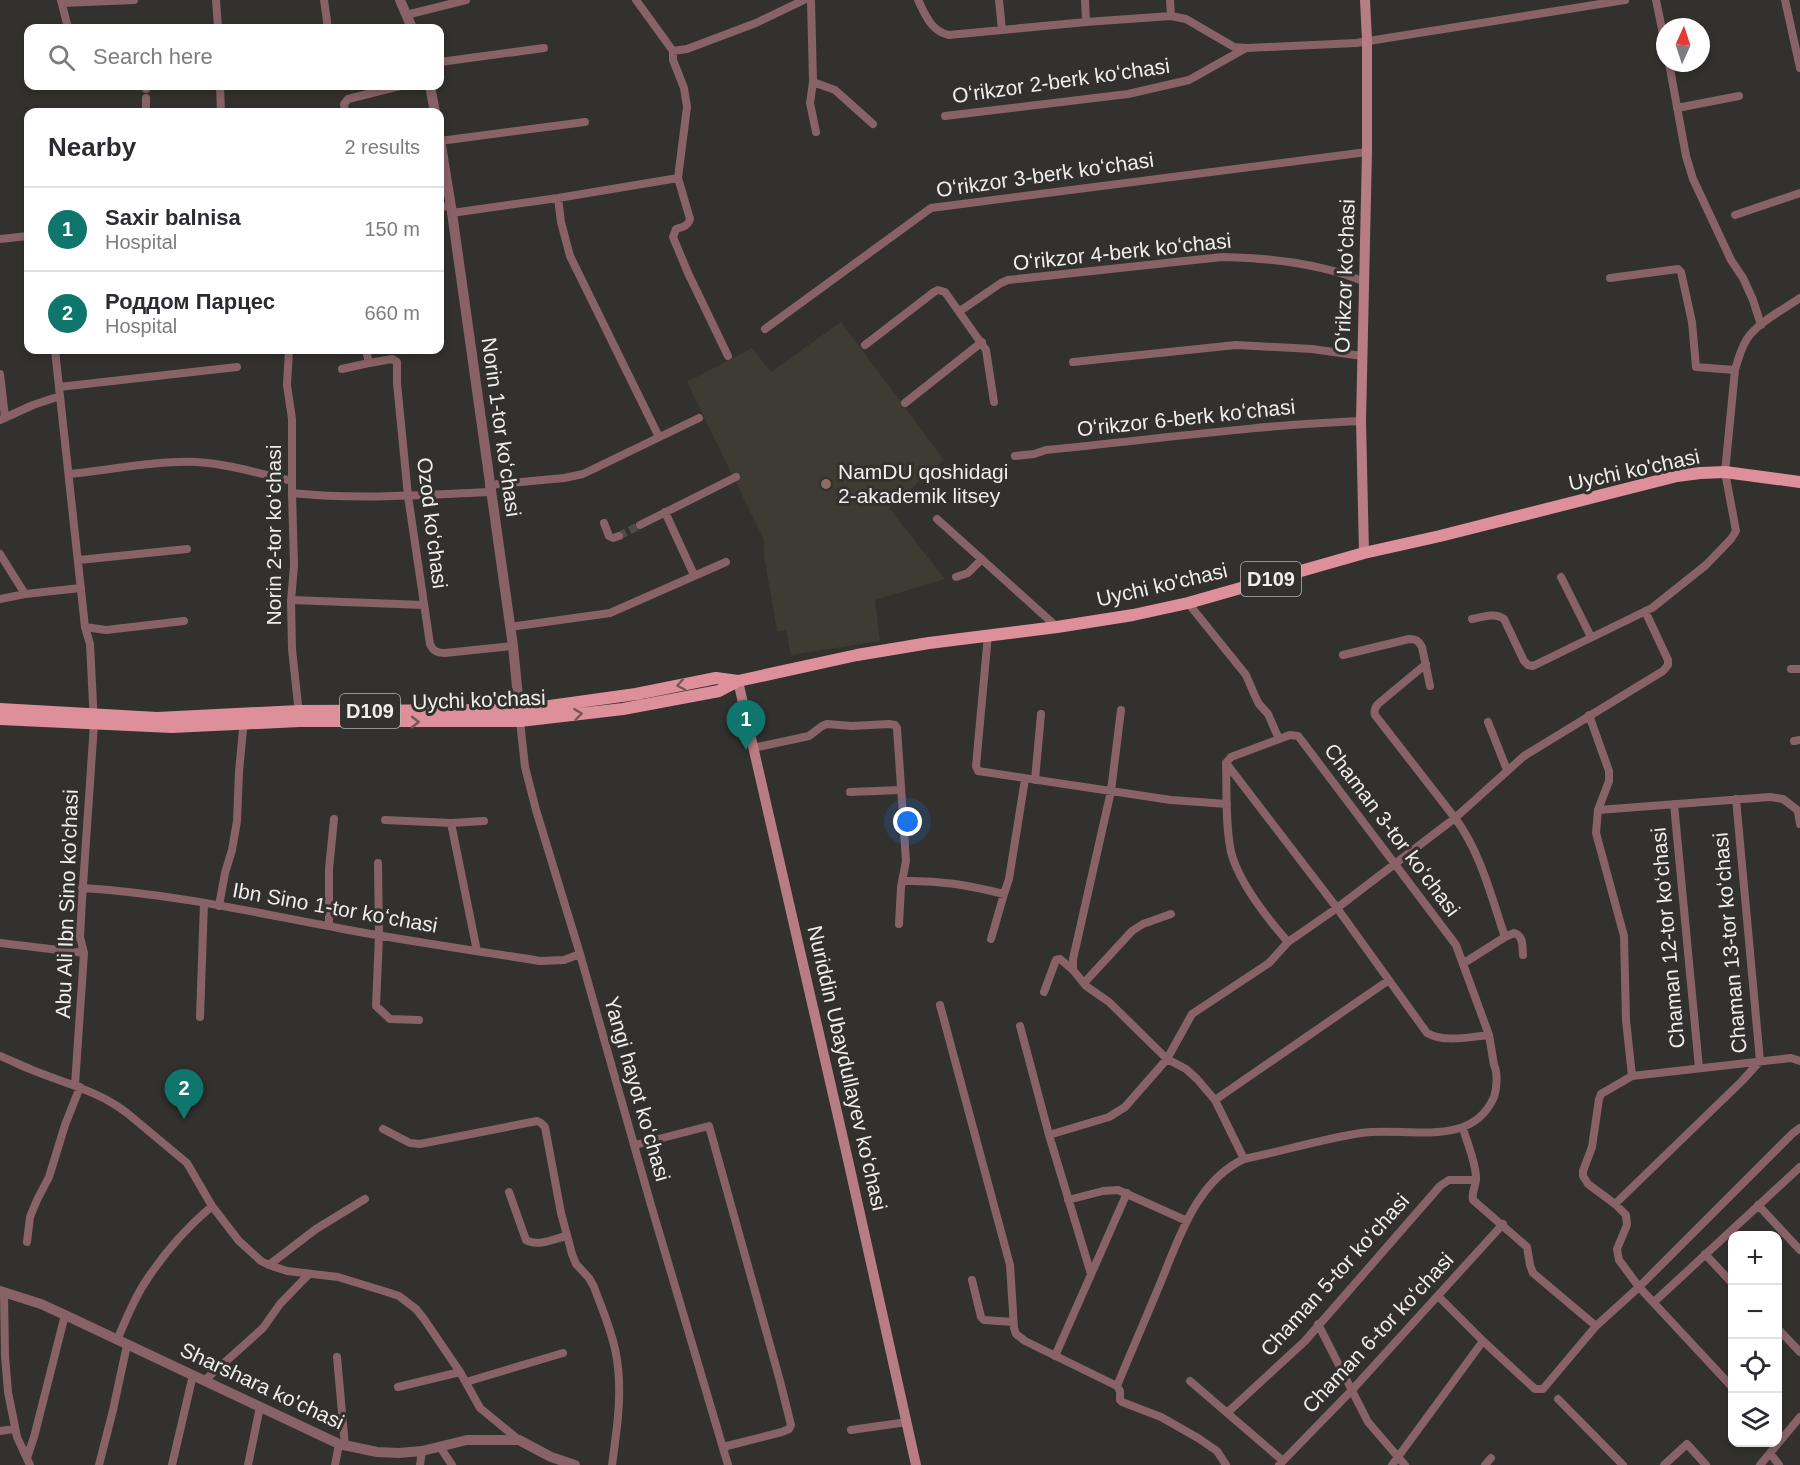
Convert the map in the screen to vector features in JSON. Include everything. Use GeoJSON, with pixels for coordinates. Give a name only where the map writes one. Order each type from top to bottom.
{"type":"FeatureCollection","features":[{"type":"Feature","properties":{"kind":"main road","name":"Oʻrikzor koʻchasi"},"geometry":{"type":"LineString","coordinates":[[1364,553],[1361,421],[1368,152],[1365,0]]}},
{"type":"Feature","properties":{"kind":"main road","name":"Uychi ko'chasi"},"geometry":{"type":"LineString","coordinates":[[0,709],[172,727],[244,718],[520,716],[623,709],[719,691],[738,681],[857,655],[1057,627],[1133,615],[1188,603],[1364,553],[1677,476],[1725,472],[1800,482]]}},
{"type":"Feature","properties":{"kind":"main road","name":"Nuriddin Ubaydullayev koʻchasi"},"geometry":{"type":"LineString","coordinates":[[738,681],[846,1148],[916,1465]]}},
{"type":"Feature","properties":{"kind":"main road","name":"Uychi ko'chasi"},"geometry":{"type":"LineString","coordinates":[[0,719],[94,719]]}},
{"type":"Feature","properties":{"kind":"street"},"geometry":{"type":"LineString","coordinates":[[67,24],[62,2],[134,0]]}},
{"type":"Feature","properties":{"kind":"street"},"geometry":{"type":"LineString","coordinates":[[216,0],[218,24]]}},
{"type":"Feature","properties":{"kind":"street"},"geometry":{"type":"LineString","coordinates":[[324,0],[327,24]]}},
{"type":"Feature","properties":{"kind":"street"},"geometry":{"type":"LineString","coordinates":[[400,0],[410,24]]}},
{"type":"Feature","properties":{"kind":"street"},"geometry":{"type":"LineString","coordinates":[[406,15],[466,0]]}},
{"type":"Feature","properties":{"kind":"street"},"geometry":{"type":"LineString","coordinates":[[636,0],[673,51],[673,60],[684,88],[687,107],[678,178],[690,219],[685,226],[676,229],[673,237],[728,356]]}},
{"type":"Feature","properties":{"kind":"street"},"geometry":{"type":"LineString","coordinates":[[673,51],[687,49],[756,23],[804,0]]}},
{"type":"Feature","properties":{"kind":"street"},"geometry":{"type":"LineString","coordinates":[[811,0],[813,82],[810,103],[816,132]]}},
{"type":"Feature","properties":{"kind":"street"},"geometry":{"type":"LineString","coordinates":[[918,0],[928,22],[941,33],[949,35],[1171,16],[1186,19],[1234,47],[1247,48],[1344,44],[1624,0]]}},
{"type":"Feature","properties":{"kind":"street"},"geometry":{"type":"LineString","coordinates":[[999,0],[1002,30]]}},
{"type":"Feature","properties":{"kind":"street"},"geometry":{"type":"LineString","coordinates":[[1085,0],[1086,22]]}},
{"type":"Feature","properties":{"kind":"street"},"geometry":{"type":"LineString","coordinates":[[1170,0],[1171,16]]}},
{"type":"Feature","properties":{"kind":"street"},"geometry":{"type":"LineString","coordinates":[[1656,0],[1660,18]]}},
{"type":"Feature","properties":{"kind":"street"},"geometry":{"type":"LineString","coordinates":[[1785,0],[1800,68]]}},
{"type":"Feature","properties":{"kind":"street"},"geometry":{"type":"LineString","coordinates":[[444,61],[544,48]]}},
{"type":"Feature","properties":{"kind":"street","name":"Oʻrikzor 2-berk koʻchasi"},"geometry":{"type":"LineString","coordinates":[[945,116],[1128,94],[1157,88],[1189,80],[1247,48]]}},
{"type":"Feature","properties":{"kind":"street"},"geometry":{"type":"LineString","coordinates":[[1671,72],[1686,156],[1693,179],[1731,260],[1743,278],[1761,326]]}},
{"type":"Feature","properties":{"kind":"street"},"geometry":{"type":"LineString","coordinates":[[813,82],[835,90],[873,124]]}},
{"type":"Feature","properties":{"kind":"street"},"geometry":{"type":"LineString","coordinates":[[220,90],[221,108]]}},
{"type":"Feature","properties":{"kind":"street"},"geometry":{"type":"LineString","coordinates":[[344,108],[344,104],[348,99],[384,90]]}},
{"type":"Feature","properties":{"kind":"street"},"geometry":{"type":"LineString","coordinates":[[431,90],[434,108]]}},
{"type":"Feature","properties":{"kind":"street"},"geometry":{"type":"LineString","coordinates":[[146,91],[146,108]]}},
{"type":"Feature","properties":{"kind":"street"},"geometry":{"type":"LineString","coordinates":[[1677,108],[1739,96]]}},
{"type":"Feature","properties":{"kind":"street"},"geometry":{"type":"LineString","coordinates":[[444,140],[585,122]]}},
{"type":"Feature","properties":{"kind":"street","name":"Oʻrikzor 3-berk koʻchasi"},"geometry":{"type":"LineString","coordinates":[[765,329],[931,208],[1368,152]]}},
{"type":"Feature","properties":{"kind":"street"},"geometry":{"type":"LineString","coordinates":[[447,208],[558,198],[678,178]]}},
{"type":"Feature","properties":{"kind":"street","name":"Norin 1-tor koʻchasi"},"geometry":{"type":"LineString","coordinates":[[444,179],[513,646],[520,716]]}},
{"type":"Feature","properties":{"kind":"street"},"geometry":{"type":"LineString","coordinates":[[1735,215],[1800,193]]}},
{"type":"Feature","properties":{"kind":"street"},"geometry":{"type":"LineString","coordinates":[[558,198],[561,222],[570,256],[659,437]]}},
{"type":"Feature","properties":{"kind":"street"},"geometry":{"type":"LineString","coordinates":[[0,239],[24,237]]}},
{"type":"Feature","properties":{"kind":"street","name":"Oʻrikzor 4-berk koʻchasi"},"geometry":{"type":"LineString","coordinates":[[960,311],[1008,280],[1222,257],[1314,265],[1344,273],[1365,282]]}},
{"type":"Feature","properties":{"kind":"street"},"geometry":{"type":"LineString","coordinates":[[1610,278],[1678,269],[1681,272],[1690,307],[1696,367],[1735,370]]}},
{"type":"Feature","properties":{"kind":"street"},"geometry":{"type":"LineString","coordinates":[[865,345],[938,290],[945,291],[982,342],[988,355],[994,402]]}},
{"type":"Feature","properties":{"kind":"street"},"geometry":{"type":"LineString","coordinates":[[1472,619],[1500,616],[1524,661],[1533,666],[1652,608],[1706,565],[1734,536],[1736,527],[1725,472],[1735,370],[1747,339],[1800,298]]}},
{"type":"Feature","properties":{"kind":"street"},"geometry":{"type":"LineString","coordinates":[[905,404],[982,342]]}},
{"type":"Feature","properties":{"kind":"street"},"geometry":{"type":"LineString","coordinates":[[1073,362],[1236,345],[1312,349],[1362,356]]}},
{"type":"Feature","properties":{"kind":"street","name":"Abu Ali Ibn Sino ko'chasi"},"geometry":{"type":"LineString","coordinates":[[27,1242],[30,1217],[50,1177],[78,1086],[84,953],[80,937],[82,888],[94,719],[90,644],[85,627],[55,354]]}},
{"type":"Feature","properties":{"kind":"street","name":"Norin 2-tor koʻchasi"},"geometry":{"type":"LineString","coordinates":[[289,354],[287,385],[292,419],[294,566],[291,600],[292,649],[299,716]]}},
{"type":"Feature","properties":{"kind":"street"},"geometry":{"type":"LineString","coordinates":[[342,369],[369,363],[367,354]]}},
{"type":"Feature","properties":{"kind":"street","name":"Ozod koʻchasi"},"geometry":{"type":"LineString","coordinates":[[369,363],[389,359],[397,362],[408,496],[432,649],[445,653],[513,646]]}},
{"type":"Feature","properties":{"kind":"street"},"geometry":{"type":"LineString","coordinates":[[59,387],[237,367]]}},
{"type":"Feature","properties":{"kind":"street"},"geometry":{"type":"LineString","coordinates":[[0,374],[2,419],[60,396]]}},
{"type":"Feature","properties":{"kind":"street"},"geometry":{"type":"LineString","coordinates":[[292,492],[361,497],[408,496],[490,488],[573,476],[593,469],[699,418]]}},
{"type":"Feature","properties":{"kind":"street","name":"Oʻrikzor 6-berk koʻchasi"},"geometry":{"type":"LineString","coordinates":[[1015,456],[1046,450],[1254,427],[1361,421]]}},
{"type":"Feature","properties":{"kind":"street"},"geometry":{"type":"LineString","coordinates":[[69,474],[177,462],[197,462],[292,481]]}},
{"type":"Feature","properties":{"kind":"street"},"geometry":{"type":"LineString","coordinates":[[640,525],[736,477]]}},
{"type":"Feature","properties":{"kind":"street"},"geometry":{"type":"LineString","coordinates":[[665,513],[694,575]]}},
{"type":"Feature","properties":{"kind":"street"},"geometry":{"type":"LineString","coordinates":[[937,519],[1057,627]]}},
{"type":"Feature","properties":{"kind":"street"},"geometry":{"type":"LineString","coordinates":[[604,523],[609,536],[614,538],[619,536]]}},
{"type":"Feature","properties":{"kind":"street"},"geometry":{"type":"LineString","coordinates":[[78,560],[187,549]]}},
{"type":"Feature","properties":{"kind":"street"},"geometry":{"type":"LineString","coordinates":[[0,554],[25,594]]}},
{"type":"Feature","properties":{"kind":"street"},"geometry":{"type":"LineString","coordinates":[[957,577],[968,573],[982,559]]}},
{"type":"Feature","properties":{"kind":"street"},"geometry":{"type":"LineString","coordinates":[[510,627],[610,613],[726,562]]}},
{"type":"Feature","properties":{"kind":"street"},"geometry":{"type":"LineString","coordinates":[[1561,577],[1591,638]]}},
{"type":"Feature","properties":{"kind":"street"},"geometry":{"type":"LineString","coordinates":[[0,599],[81,588]]}},
{"type":"Feature","properties":{"kind":"street"},"geometry":{"type":"LineString","coordinates":[[291,600],[424,605]]}},
{"type":"Feature","properties":{"kind":"street"},"geometry":{"type":"LineString","coordinates":[[1188,603],[1246,675],[1279,739],[1236,754],[1226,763],[1227,804],[1234,862],[1265,915],[1288,942]]}},
{"type":"Feature","properties":{"kind":"street"},"geometry":{"type":"LineString","coordinates":[[1049,1136],[1118,1113],[1167,1059],[1186,1023],[1201,1006],[1263,968],[1288,942],[1337,908],[1455,818],[1524,756],[1666,669],[1667,657],[1645,611]]}},
{"type":"Feature","properties":{"kind":"street"},"geometry":{"type":"LineString","coordinates":[[85,627],[106,630],[184,621]]}},
{"type":"Feature","properties":{"kind":"street"},"geometry":{"type":"LineString","coordinates":[[988,635],[977,769],[981,772],[1171,800],[1227,804]]}},
{"type":"Feature","properties":{"kind":"street"},"geometry":{"type":"LineString","coordinates":[[1342,655],[1415,639],[1422,647],[1431,686]]}},
{"type":"Feature","properties":{"kind":"street"},"geometry":{"type":"LineString","coordinates":[[1426,664],[1378,704],[1375,707],[1375,715],[1466,833],[1477,854],[1504,937]]}},
{"type":"Feature","properties":{"kind":"street"},"geometry":{"type":"LineString","coordinates":[[1074,970],[1073,959],[1111,791],[1121,710]]}},
{"type":"Feature","properties":{"kind":"street"},"geometry":{"type":"LineString","coordinates":[[991,939],[1009,879],[1041,714]]}},
{"type":"Feature","properties":{"kind":"street"},"geometry":{"type":"LineString","coordinates":[[1590,715],[1609,771],[1609,781],[1598,810],[1596,827],[1597,839],[1624,936],[1626,1020],[1632,1076]]}},
{"type":"Feature","properties":{"kind":"street","name":"Yangi hayot koʻchasi"},"geometry":{"type":"LineString","coordinates":[[520,716],[525,767],[542,831],[580,954],[654,1216],[728,1465]]}},
{"type":"Feature","properties":{"kind":"street"},"geometry":{"type":"LineString","coordinates":[[219,906],[237,821],[244,718]]}},
{"type":"Feature","properties":{"kind":"street"},"geometry":{"type":"LineString","coordinates":[[1488,723],[1507,770]]}},
{"type":"Feature","properties":{"kind":"street"},"geometry":{"type":"LineString","coordinates":[[753,748],[809,736],[827,724],[852,726],[892,724],[897,728],[906,861],[899,924]]}},
{"type":"Feature","properties":{"kind":"street","name":"Chaman 3-tor koʻchasi"},"geometry":{"type":"LineString","coordinates":[[1279,739],[1294,735],[1302,741],[1456,945],[1489,1035],[1496,1070],[1496,1090],[1491,1102],[1482,1115],[1462,1128]]}},
{"type":"Feature","properties":{"kind":"street"},"geometry":{"type":"LineString","coordinates":[[1226,763],[1337,908],[1427,1033],[1436,1038],[1447,1039],[1489,1035]]}},
{"type":"Feature","properties":{"kind":"street"},"geometry":{"type":"LineString","coordinates":[[850,792],[901,790]]}},
{"type":"Feature","properties":{"kind":"street"},"geometry":{"type":"LineString","coordinates":[[1598,810],[1776,797],[1788,802],[1799,812],[1800,824]]}},
{"type":"Feature","properties":{"kind":"street","name":"Chaman 13-tor koʻchasi"},"geometry":{"type":"LineString","coordinates":[[1615,1204],[1760,1061],[1736,800]]}},
{"type":"Feature","properties":{"kind":"street","name":"Chaman 12-tor koʻchasi"},"geometry":{"type":"LineString","coordinates":[[1674,804],[1699,1068]]}},
{"type":"Feature","properties":{"kind":"street"},"geometry":{"type":"LineString","coordinates":[[329,926],[329,869],[334,819]]}},
{"type":"Feature","properties":{"kind":"street"},"geometry":{"type":"LineString","coordinates":[[385,820],[451,823],[484,821]]}},
{"type":"Feature","properties":{"kind":"street"},"geometry":{"type":"LineString","coordinates":[[451,823],[477,951]]}},
{"type":"Feature","properties":{"kind":"street"},"geometry":{"type":"LineString","coordinates":[[378,863],[379,936],[376,1006],[390,1019],[419,1020]]}},
{"type":"Feature","properties":{"kind":"street"},"geometry":{"type":"LineString","coordinates":[[902,881],[933,880],[1004,894]]}},
{"type":"Feature","properties":{"kind":"street","name":"Ibn Sino 1-tor koʻchasi"},"geometry":{"type":"LineString","coordinates":[[82,888],[121,890],[204,903],[379,936],[540,961],[556,962],[580,954]]}},
{"type":"Feature","properties":{"kind":"street"},"geometry":{"type":"LineString","coordinates":[[200,1017],[204,903]]}},
{"type":"Feature","properties":{"kind":"street"},"geometry":{"type":"LineString","coordinates":[[1084,983],[1132,931],[1143,924],[1171,914]]}},
{"type":"Feature","properties":{"kind":"street"},"geometry":{"type":"LineString","coordinates":[[1464,963],[1514,933],[1520,936],[1523,955]]}},
{"type":"Feature","properties":{"kind":"street"},"geometry":{"type":"LineString","coordinates":[[0,943],[84,953]]}},
{"type":"Feature","properties":{"kind":"street"},"geometry":{"type":"LineString","coordinates":[[1044,992],[1056,960],[1060,959],[1074,970],[1089,989],[1109,1002],[1167,1059],[1186,1069],[1197,1079],[1215,1100],[1244,1159]]}},
{"type":"Feature","properties":{"kind":"street"},"geometry":{"type":"LineString","coordinates":[[1215,1100],[1389,980]]}},
{"type":"Feature","properties":{"kind":"street"},"geometry":{"type":"LineString","coordinates":[[940,1005],[1010,1265],[1015,1332],[1018,1336],[1055,1356],[1117,1386],[1122,1402],[1161,1417],[1197,1438],[1217,1451],[1226,1465]]}},
{"type":"Feature","properties":{"kind":"street"},"geometry":{"type":"LineString","coordinates":[[1020,1026],[1049,1136],[1091,1274]]}},
{"type":"Feature","properties":{"kind":"street"},"geometry":{"type":"LineString","coordinates":[[0,1056],[30,1070],[78,1086],[116,1105],[187,1163],[212,1206],[239,1241],[269,1265],[309,1274],[338,1277],[387,1292],[408,1302],[424,1319],[460,1372],[480,1408],[519,1440],[551,1457],[575,1465]]}},
{"type":"Feature","properties":{"kind":"street"},"geometry":{"type":"LineString","coordinates":[[1728,1383],[1639,1287],[1617,1255],[1627,1222],[1623,1211],[1584,1180],[1583,1171],[1592,1147],[1599,1099],[1601,1094],[1632,1076],[1791,1058],[1800,1061]]}},
{"type":"Feature","properties":{"kind":"street"},"geometry":{"type":"LineString","coordinates":[[383,1129],[410,1143],[420,1144],[537,1121],[545,1127],[566,1236],[576,1264],[594,1287],[616,1352],[619,1393],[612,1465]]}},
{"type":"Feature","properties":{"kind":"street"},"geometry":{"type":"LineString","coordinates":[[634,1145],[709,1126],[791,1425],[789,1429],[782,1432],[723,1447]]}},
{"type":"Feature","properties":{"kind":"street"},"geometry":{"type":"LineString","coordinates":[[1117,1386],[1187,1221],[1209,1187],[1232,1166],[1244,1159],[1363,1132],[1440,1132],[1462,1128],[1476,1172],[1472,1191],[1473,1200],[1527,1247],[1533,1273],[1596,1326]]}},
{"type":"Feature","properties":{"kind":"street"},"geometry":{"type":"LineString","coordinates":[[1438,1296],[1483,1341],[1539,1390],[1543,1389],[1596,1326],[1639,1287],[1793,1132],[1800,1128]]}},
{"type":"Feature","properties":{"kind":"street"},"geometry":{"type":"LineString","coordinates":[[1654,1302],[1800,1167]]}},
{"type":"Feature","properties":{"kind":"street","name":"Chaman 5-tor koʻchasi"},"geometry":{"type":"LineString","coordinates":[[1227,1412],[1305,1341],[1440,1186],[1449,1180],[1476,1180]]}},
{"type":"Feature","properties":{"kind":"street"},"geometry":{"type":"LineString","coordinates":[[1068,1200],[1112,1190],[1122,1191],[1187,1221]]}},
{"type":"Feature","properties":{"kind":"street"},"geometry":{"type":"LineString","coordinates":[[509,1192],[526,1240],[530,1243],[539,1243],[566,1236]]}},
{"type":"Feature","properties":{"kind":"street"},"geometry":{"type":"LineString","coordinates":[[1055,1356],[1127,1193]]}},
{"type":"Feature","properties":{"kind":"street"},"geometry":{"type":"LineString","coordinates":[[269,1265],[316,1229],[364,1199]]}},
{"type":"Feature","properties":{"kind":"street"},"geometry":{"type":"LineString","coordinates":[[1758,1205],[1800,1250]]}},
{"type":"Feature","properties":{"kind":"street"},"geometry":{"type":"LineString","coordinates":[[99,1465],[113,1410],[122,1342],[143,1286],[182,1233],[212,1206]]}},
{"type":"Feature","properties":{"kind":"street","name":"Chaman 6-tor koʻchasi"},"geometry":{"type":"LineString","coordinates":[[1281,1463],[1352,1390],[1503,1224]]}},
{"type":"Feature","properties":{"kind":"street"},"geometry":{"type":"LineString","coordinates":[[1705,1254],[1728,1278]]}},
{"type":"Feature","properties":{"kind":"street"},"geometry":{"type":"LineString","coordinates":[[205,1380],[263,1328],[280,1304],[309,1274]]}},
{"type":"Feature","properties":{"kind":"street"},"geometry":{"type":"LineString","coordinates":[[972,1280],[981,1317],[984,1320],[1013,1322]]}},
{"type":"Feature","properties":{"kind":"street"},"geometry":{"type":"LineString","coordinates":[[2,1292],[3,1356],[14,1429],[29,1461]]}},
{"type":"Feature","properties":{"kind":"street","name":"Sharshara ko'chasi"},"geometry":{"type":"LineString","coordinates":[[2,1292],[65,1315],[342,1445],[399,1454],[477,1438],[519,1440]]}},
{"type":"Feature","properties":{"kind":"street"},"geometry":{"type":"LineString","coordinates":[[29,1461],[65,1315]]}},
{"type":"Feature","properties":{"kind":"street"},"geometry":{"type":"LineString","coordinates":[[1318,1324],[1368,1422],[1395,1461],[1405,1465]]}},
{"type":"Feature","properties":{"kind":"street"},"geometry":{"type":"LineString","coordinates":[[1782,1333],[1800,1352]]}},
{"type":"Feature","properties":{"kind":"street"},"geometry":{"type":"LineString","coordinates":[[1395,1461],[1483,1341]]}},
{"type":"Feature","properties":{"kind":"street"},"geometry":{"type":"LineString","coordinates":[[466,1382],[563,1353]]}},
{"type":"Feature","properties":{"kind":"street"},"geometry":{"type":"LineString","coordinates":[[335,1465],[342,1445],[337,1357]]}},
{"type":"Feature","properties":{"kind":"street"},"geometry":{"type":"LineString","coordinates":[[398,1387],[460,1372]]}},
{"type":"Feature","properties":{"kind":"street"},"geometry":{"type":"LineString","coordinates":[[172,1465],[193,1375]]}},
{"type":"Feature","properties":{"kind":"street"},"geometry":{"type":"LineString","coordinates":[[1190,1381],[1281,1463]]}},
{"type":"Feature","properties":{"kind":"street"},"geometry":{"type":"LineString","coordinates":[[1558,1399],[1623,1465]]}},
{"type":"Feature","properties":{"kind":"street"},"geometry":{"type":"LineString","coordinates":[[248,1465],[260,1407]]}},
{"type":"Feature","properties":{"kind":"street"},"geometry":{"type":"LineString","coordinates":[[1782,1435],[1800,1417]]}},
{"type":"Feature","properties":{"kind":"street"},"geometry":{"type":"LineString","coordinates":[[851,1430],[907,1422]]}},
{"type":"Feature","properties":{"kind":"street"},"geometry":{"type":"LineString","coordinates":[[1790,1428],[1800,1430]]}},
{"type":"Feature","properties":{"kind":"street"},"geometry":{"type":"LineString","coordinates":[[0,1431],[14,1429]]}},
{"type":"Feature","properties":{"kind":"street"},"geometry":{"type":"LineString","coordinates":[[1664,1465],[1687,1444],[1706,1465]]}},
{"type":"Feature","properties":{"kind":"street"},"geometry":{"type":"LineString","coordinates":[[440,1447],[452,1465]]}},
{"type":"Feature","properties":{"kind":"street"},"geometry":{"type":"LineString","coordinates":[[1760,1465],[1773,1447]]}},
{"type":"Feature","properties":{"kind":"street"},"geometry":{"type":"LineString","coordinates":[[420,1465],[422,1451]]}},
{"type":"Feature","properties":{"kind":"street"},"geometry":{"type":"LineString","coordinates":[[1770,1453],[1779,1465]]}},
{"type":"Feature","properties":{"kind":"shaded area","name":"NamDU qoshidagi 2-akademik litsey"},"geometry":{"type":"Polygon","coordinates":[[[841,322],[944,460],[889,508],[945,579],[875,600],[880,641],[791,655],[786,630],[777,631],[764,556],[764,540],[687,382],[752,348],[771,372],[841,322]]]}},
{"type":"Feature","properties":{"kind":"tunnel"},"geometry":{"type":"LineString","coordinates":[[619,536],[640,525]]}},
{"type":"Feature","properties":{"kind":"place","name":"NamDU qoshidagi 2-akademik litsey"},"geometry":{"type":"Point","coordinates":[826,484]}},
{"type":"Feature","properties":{"kind":"place","name":"Saxir balnisa"},"geometry":{"type":"Point","coordinates":[746,750]}},
{"type":"Feature","properties":{"kind":"place","name":"Роддом Парцес"},"geometry":{"type":"Point","coordinates":[184,1119]}}]}
